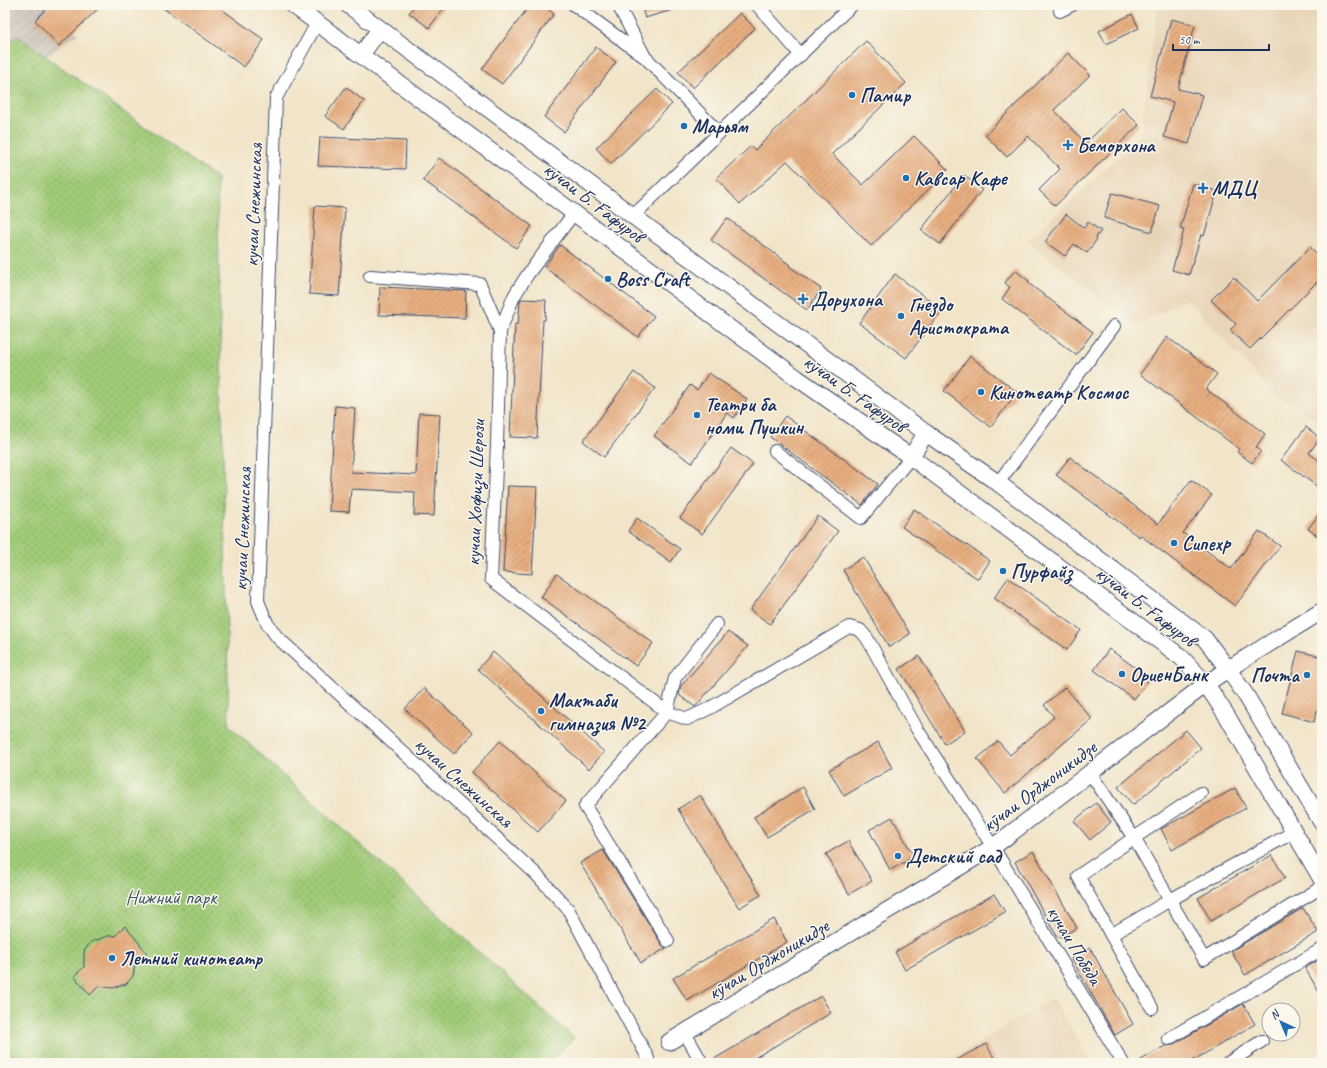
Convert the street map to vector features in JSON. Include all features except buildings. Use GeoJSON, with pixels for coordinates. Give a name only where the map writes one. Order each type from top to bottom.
{"type":"FeatureCollection","features":[{"type":"Feature","properties":{"kind":"main road","name":"кӯчаи Б. Ғафуров"},"geometry":{"type":"LineString","coordinates":[[293,5],[797,378],[910,457],[1181,657],[1206,684],[1227,716],[1322,880]]}},
{"type":"Feature","properties":{"kind":"main road","name":"кӯчаи Б. Ғафуров"},"geometry":{"type":"LineString","coordinates":[[348,5],[926,433],[998,483],[1205,639],[1247,697],[1322,823]]}},
{"type":"Feature","properties":{"kind":"main road"},"geometry":{"type":"LineString","coordinates":[[361,55],[380,29]]}},
{"type":"Feature","properties":{"kind":"main road"},"geometry":{"type":"LineString","coordinates":[[910,457],[926,433]]}},
{"type":"Feature","properties":{"kind":"main road","name":"кӯчаи Орджоникидзе"},"geometry":{"type":"LineString","coordinates":[[669,1042],[994,847],[1206,684],[1322,611]]}},
{"type":"Feature","properties":{"kind":"street"},"geometry":{"type":"LineString","coordinates":[[574,5],[646,58],[719,133]]}},
{"type":"Feature","properties":{"kind":"street"},"geometry":{"type":"LineString","coordinates":[[618,5],[646,58]]}},
{"type":"Feature","properties":{"kind":"street"},"geometry":{"type":"LineString","coordinates":[[757,5],[801,55]]}},
{"type":"Feature","properties":{"kind":"street"},"geometry":{"type":"LineString","coordinates":[[633,216],[852,5]]}},
{"type":"Feature","properties":{"kind":"street"},"geometry":{"type":"LineString","coordinates":[[1060,11],[1072,5]]}},
{"type":"Feature","properties":{"kind":"street","name":"кучаи Снежинская"},"geometry":{"type":"LineString","coordinates":[[317,23],[276,98],[258,601],[267,623],[277,637],[536,874],[568,910],[647,1056],[649,1063]]}},
{"type":"Feature","properties":{"kind":"street"},"geometry":{"type":"LineString","coordinates":[[500,331],[514,296],[524,280],[574,214]]}},
{"type":"Feature","properties":{"kind":"street"},"geometry":{"type":"LineString","coordinates":[[370,276],[480,284],[500,331]]}},
{"type":"Feature","properties":{"kind":"street"},"geometry":{"type":"LineString","coordinates":[[998,483],[1114,326]]}},
{"type":"Feature","properties":{"kind":"street","name":"кучаи Хофизи Шерози"},"geometry":{"type":"LineString","coordinates":[[500,331],[491,579],[667,712]]}},
{"type":"Feature","properties":{"kind":"street"},"geometry":{"type":"LineString","coordinates":[[775,451],[860,518],[910,457]]}},
{"type":"Feature","properties":{"kind":"street"},"geometry":{"type":"LineString","coordinates":[[668,941],[585,806],[667,712],[675,678],[718,624]]}},
{"type":"Feature","properties":{"kind":"street","name":"кучаи Победа"},"geometry":{"type":"LineString","coordinates":[[667,712],[687,720],[849,627],[860,630],[867,638],[917,729],[994,847],[1124,1063]]}},
{"type":"Feature","properties":{"kind":"street"},"geometry":{"type":"LineString","coordinates":[[1090,773],[1134,838],[1204,959],[1322,887]]}},
{"type":"Feature","properties":{"kind":"street"},"geometry":{"type":"LineString","coordinates":[[1152,1008],[1078,876],[1201,793]]}},
{"type":"Feature","properties":{"kind":"street"},"geometry":{"type":"LineString","coordinates":[[1111,935],[1170,900],[1294,832]]}},
{"type":"Feature","properties":{"kind":"street"},"geometry":{"type":"LineString","coordinates":[[1168,1039],[1322,949]]}},
{"type":"Feature","properties":{"kind":"street"},"geometry":{"type":"LineString","coordinates":[[685,1033],[702,1063]]}},
{"type":"Feature","properties":{"kind":"street"},"geometry":{"type":"LineString","coordinates":[[1228,1063],[1261,1042]]}},
{"type":"Feature","properties":{"kind":"shaded area"},"geometry":{"type":"Polygon","coordinates":[[[5,5],[44,5],[78,34],[5,85],[5,5]]]}},
{"type":"Feature","properties":{"kind":"shaded area","name":"МДЦ"},"geometry":{"type":"Polygon","coordinates":[[[1164,5],[1322,5],[1322,423],[1273,394],[1188,299],[1136,325],[1027,241],[1141,136],[1157,9],[1164,5]]]}},
{"type":"Feature","properties":{"kind":"shaded area"},"geometry":{"type":"Polygon","coordinates":[[[1053,998],[1092,1063],[945,1063],[1053,998]]]}},
{"type":"Feature","properties":{"kind":"green space","name":"Нижний парк"},"geometry":{"type":"Polygon","coordinates":[[[17,36],[217,178],[229,726],[574,1038],[549,1063],[5,1063],[5,47],[17,36]]]}},
{"type":"Feature","properties":{"kind":"place","name":"Памир"},"geometry":{"type":"Point","coordinates":[852,95]}},
{"type":"Feature","properties":{"kind":"place","name":"Марьям"},"geometry":{"type":"Point","coordinates":[684,126]}},
{"type":"Feature","properties":{"kind":"place","name":"Беморхона"},"geometry":{"type":"Point","coordinates":[1068,145]}},
{"type":"Feature","properties":{"kind":"place","name":"Кавсар Кафе"},"geometry":{"type":"Point","coordinates":[906,178]}},
{"type":"Feature","properties":{"kind":"place","name":"МДЦ"},"geometry":{"type":"Point","coordinates":[1203,188]}},
{"type":"Feature","properties":{"kind":"place","name":"Boss Craft"},"geometry":{"type":"Point","coordinates":[608,279]}},
{"type":"Feature","properties":{"kind":"place","name":"Дорухона"},"geometry":{"type":"Point","coordinates":[803,299]}},
{"type":"Feature","properties":{"kind":"place","name":"Гнездо Аристократа"},"geometry":{"type":"Point","coordinates":[901,316]}},
{"type":"Feature","properties":{"kind":"place","name":"Кинотеатр Космос"},"geometry":{"type":"Point","coordinates":[981,392]}},
{"type":"Feature","properties":{"kind":"place","name":"Театри ба номи Пушкин"},"geometry":{"type":"Point","coordinates":[697,415]}},
{"type":"Feature","properties":{"kind":"place","name":"Сипехр"},"geometry":{"type":"Point","coordinates":[1174,543]}},
{"type":"Feature","properties":{"kind":"place","name":"Пурфайз"},"geometry":{"type":"Point","coordinates":[1003,571]}},
{"type":"Feature","properties":{"kind":"place","name":"ОриенБанк"},"geometry":{"type":"Point","coordinates":[1122,674]}},
{"type":"Feature","properties":{"kind":"place","name":"Почта"},"geometry":{"type":"Point","coordinates":[1307,675]}},
{"type":"Feature","properties":{"kind":"place","name":"Мактаби гимназия №2"},"geometry":{"type":"Point","coordinates":[541,711]}},
{"type":"Feature","properties":{"kind":"place","name":"Детский сад"},"geometry":{"type":"Point","coordinates":[898,856]}},
{"type":"Feature","properties":{"kind":"place","name":"Летний кинотеатр"},"geometry":{"type":"Point","coordinates":[112,958]}}]}
